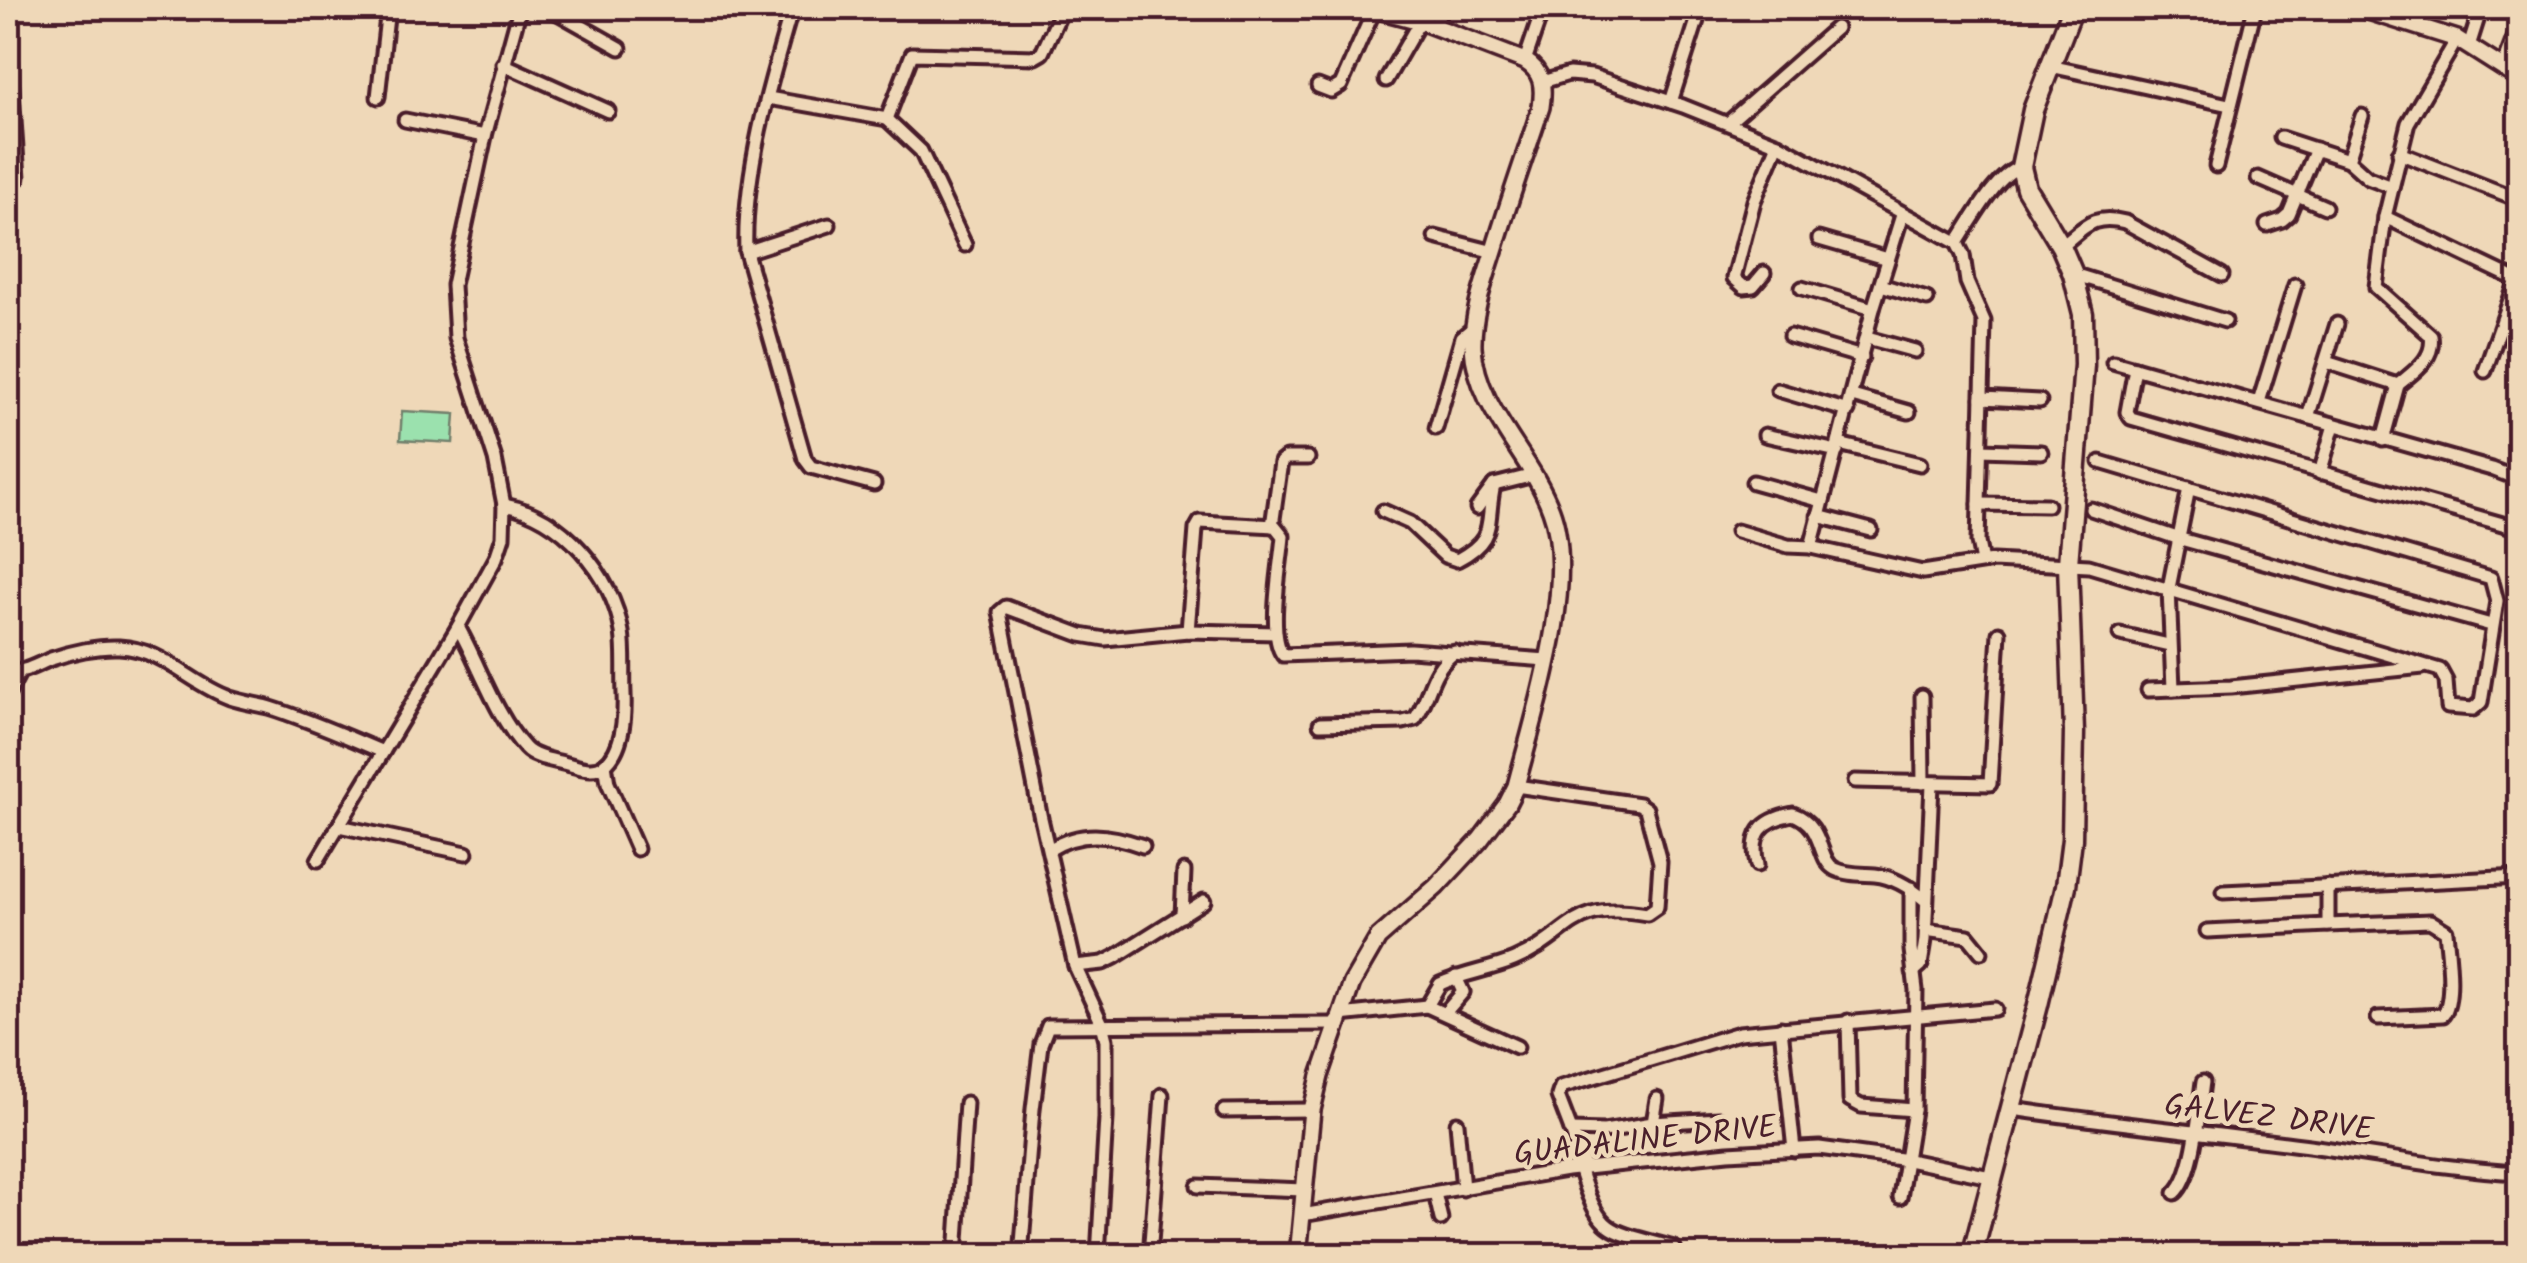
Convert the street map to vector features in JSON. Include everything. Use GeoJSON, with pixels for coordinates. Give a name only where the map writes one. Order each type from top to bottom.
{"type":"FeatureCollection","features":[{"type":"Feature","properties":{"kind":"main road"},"geometry":{"type":"LineString","coordinates":[[1972,1256],[2012,1108],[2070,862],[2074,751],[2068,564],[2084,364],[2084,314],[2073,274],[2026,188],[2022,167],[2026,133],[2065,13]]}},
{"type":"Feature","properties":{"kind":"street"},"geometry":{"type":"LineString","coordinates":[[378,97],[388,8]]}},
{"type":"Feature","properties":{"kind":"street"},"geometry":{"type":"LineString","coordinates":[[318,860],[458,627],[496,558],[503,537],[504,505],[494,459],[456,338],[452,285],[485,136],[520,8]]}},
{"type":"Feature","properties":{"kind":"street"},"geometry":{"type":"LineString","coordinates":[[549,8],[620,48]]}},
{"type":"Feature","properties":{"kind":"street"},"geometry":{"type":"LineString","coordinates":[[792,8],[768,98],[745,227],[746,252],[804,460],[811,467],[874,484]]}},
{"type":"Feature","properties":{"kind":"street"},"geometry":{"type":"LineString","coordinates":[[887,119],[912,54],[1035,57],[1042,53],[1063,8]]}},
{"type":"Feature","properties":{"kind":"street"},"geometry":{"type":"LineString","coordinates":[[1298,1256],[1312,1110],[1352,982],[1378,938],[1436,887],[1508,804],[1516,786],[1547,660],[1560,554],[1552,511],[1476,371],[1473,328],[1541,107],[1542,82],[1525,61],[1373,8],[1341,85],[1331,91],[1318,86]]}},
{"type":"Feature","properties":{"kind":"street"},"geometry":{"type":"LineString","coordinates":[[1386,80],[1442,8]]}},
{"type":"Feature","properties":{"kind":"street"},"geometry":{"type":"LineString","coordinates":[[1525,61],[1543,8]]}},
{"type":"Feature","properties":{"kind":"street"},"geometry":{"type":"LineString","coordinates":[[1670,102],[1700,8]]}},
{"type":"Feature","properties":{"kind":"street"},"geometry":{"type":"LineString","coordinates":[[2216,166],[2255,8]]}},
{"type":"Feature","properties":{"kind":"street"},"geometry":{"type":"LineString","coordinates":[[2358,8],[2401,13],[2463,42],[2520,79]]}},
{"type":"Feature","properties":{"kind":"street"},"geometry":{"type":"LineString","coordinates":[[2383,440],[2398,385],[2428,358],[2433,342],[2376,287],[2399,153],[2414,110],[2463,42],[2481,8]]}},
{"type":"Feature","properties":{"kind":"street"},"geometry":{"type":"LineString","coordinates":[[2503,67],[2520,23]]}},
{"type":"Feature","properties":{"kind":"street"},"geometry":{"type":"LineString","coordinates":[[1728,123],[1836,28]]}},
{"type":"Feature","properties":{"kind":"street"},"geometry":{"type":"LineString","coordinates":[[8,32],[18,178]]}},
{"type":"Feature","properties":{"kind":"street"},"geometry":{"type":"LineString","coordinates":[[503,64],[608,111]]}},
{"type":"Feature","properties":{"kind":"street"},"geometry":{"type":"LineString","coordinates":[[2050,66],[2229,105]]}},
{"type":"Feature","properties":{"kind":"street"},"geometry":{"type":"LineString","coordinates":[[1542,82],[1577,73],[1728,123],[1778,144],[1957,243],[1967,282],[1984,320],[1978,542],[1982,562]]}},
{"type":"Feature","properties":{"kind":"street"},"geometry":{"type":"LineString","coordinates":[[768,98],[887,119],[921,151],[966,245]]}},
{"type":"Feature","properties":{"kind":"street"},"geometry":{"type":"LineString","coordinates":[[2348,160],[2362,116]]}},
{"type":"Feature","properties":{"kind":"street"},"geometry":{"type":"LineString","coordinates":[[405,120],[485,136]]}},
{"type":"Feature","properties":{"kind":"street"},"geometry":{"type":"LineString","coordinates":[[2281,138],[2348,160],[2368,178],[2392,187]]}},
{"type":"Feature","properties":{"kind":"street"},"geometry":{"type":"LineString","coordinates":[[1764,273],[1753,286],[1744,287],[1734,278],[1754,200],[1778,144]]}},
{"type":"Feature","properties":{"kind":"street"},"geometry":{"type":"LineString","coordinates":[[2267,225],[2286,218],[2316,149]]}},
{"type":"Feature","properties":{"kind":"street"},"geometry":{"type":"LineString","coordinates":[[2399,153],[2520,200]]}},
{"type":"Feature","properties":{"kind":"street"},"geometry":{"type":"LineString","coordinates":[[1957,243],[2001,180],[2022,167]]}},
{"type":"Feature","properties":{"kind":"street"},"geometry":{"type":"LineString","coordinates":[[2258,178],[2325,207]]}},
{"type":"Feature","properties":{"kind":"street"},"geometry":{"type":"LineString","coordinates":[[1811,547],[1873,309],[1902,215]]}},
{"type":"Feature","properties":{"kind":"street"},"geometry":{"type":"LineString","coordinates":[[2385,217],[2517,280],[2485,371]]}},
{"type":"Feature","properties":{"kind":"street"},"geometry":{"type":"LineString","coordinates":[[2061,246],[2097,219],[2111,218],[2222,275]]}},
{"type":"Feature","properties":{"kind":"street"},"geometry":{"type":"LineString","coordinates":[[746,252],[830,224]]}},
{"type":"Feature","properties":{"kind":"street"},"geometry":{"type":"LineString","coordinates":[[1435,237],[1494,252]]}},
{"type":"Feature","properties":{"kind":"street"},"geometry":{"type":"LineString","coordinates":[[1819,239],[1888,259]]}},
{"type":"Feature","properties":{"kind":"street"},"geometry":{"type":"LineString","coordinates":[[2073,274],[2225,320]]}},
{"type":"Feature","properties":{"kind":"street"},"geometry":{"type":"LineString","coordinates":[[1882,286],[1927,299]]}},
{"type":"Feature","properties":{"kind":"street"},"geometry":{"type":"LineString","coordinates":[[2259,402],[2295,286]]}},
{"type":"Feature","properties":{"kind":"street"},"geometry":{"type":"LineString","coordinates":[[1802,288],[1873,309]]}},
{"type":"Feature","properties":{"kind":"street"},"geometry":{"type":"LineString","coordinates":[[2308,417],[2337,324]]}},
{"type":"Feature","properties":{"kind":"street"},"geometry":{"type":"LineString","coordinates":[[1436,428],[1462,337],[1473,328]]}},
{"type":"Feature","properties":{"kind":"street"},"geometry":{"type":"LineString","coordinates":[[1790,336],[1862,357]]}},
{"type":"Feature","properties":{"kind":"street"},"geometry":{"type":"LineString","coordinates":[[1867,338],[1915,351]]}},
{"type":"Feature","properties":{"kind":"street"},"geometry":{"type":"LineString","coordinates":[[2113,362],[2503,473],[2520,484]]}},
{"type":"Feature","properties":{"kind":"street"},"geometry":{"type":"LineString","coordinates":[[2326,362],[2398,385]]}},
{"type":"Feature","properties":{"kind":"street"},"geometry":{"type":"LineString","coordinates":[[2136,368],[2127,412],[2131,418],[2520,529]]}},
{"type":"Feature","properties":{"kind":"street"},"geometry":{"type":"LineString","coordinates":[[1778,390],[1848,411]]}},
{"type":"Feature","properties":{"kind":"street"},"geometry":{"type":"LineString","coordinates":[[1852,396],[1909,412]]}},
{"type":"Feature","properties":{"kind":"street"},"geometry":{"type":"LineString","coordinates":[[1982,398],[2040,401]]}},
{"type":"Feature","properties":{"kind":"street"},"geometry":{"type":"LineString","coordinates":[[2320,473],[2334,425]]}},
{"type":"Feature","properties":{"kind":"street"},"geometry":{"type":"LineString","coordinates":[[1765,435],[1920,464]]}},
{"type":"Feature","properties":{"kind":"street"},"geometry":{"type":"LineString","coordinates":[[1980,450],[2040,452]]}},
{"type":"Feature","properties":{"kind":"street"},"geometry":{"type":"LineString","coordinates":[[1272,526],[1281,462],[1286,458],[1308,458]]}},
{"type":"Feature","properties":{"kind":"street"},"geometry":{"type":"LineString","coordinates":[[1737,531],[1788,546],[1811,547],[1922,572],[1982,562],[2068,564],[2169,588],[2428,667],[2444,673],[2448,707],[2478,706],[2497,601],[2491,578],[2100,462]]}},
{"type":"Feature","properties":{"kind":"street"},"geometry":{"type":"LineString","coordinates":[[1478,508],[1494,485],[1534,475]]}},
{"type":"Feature","properties":{"kind":"street"},"geometry":{"type":"LineString","coordinates":[[1752,482],[1822,501]]}},
{"type":"Feature","properties":{"kind":"street"},"geometry":{"type":"LineString","coordinates":[[1382,511],[1410,524],[1445,556],[1456,560],[1490,532],[1494,485]]}},
{"type":"Feature","properties":{"kind":"street"},"geometry":{"type":"LineString","coordinates":[[2173,689],[2169,588],[2190,488]]}},
{"type":"Feature","properties":{"kind":"street"},"geometry":{"type":"LineString","coordinates":[[1980,504],[2047,506]]}},
{"type":"Feature","properties":{"kind":"street"},"geometry":{"type":"LineString","coordinates":[[458,627],[509,728],[528,752],[593,770],[605,764],[620,736],[625,712],[622,630],[584,552],[526,509],[504,505]]}},
{"type":"Feature","properties":{"kind":"street"},"geometry":{"type":"LineString","coordinates":[[2092,509],[2177,538],[2491,626]]}},
{"type":"Feature","properties":{"kind":"street"},"geometry":{"type":"LineString","coordinates":[[1818,516],[1871,530]]}},
{"type":"Feature","properties":{"kind":"street"},"geometry":{"type":"LineString","coordinates":[[1188,631],[1196,528],[1200,522],[1272,526],[1283,536],[1276,633],[1279,650],[1289,656],[1410,650],[1547,660]]}},
{"type":"Feature","properties":{"kind":"street"},"geometry":{"type":"LineString","coordinates":[[1098,1256],[1108,1061],[1102,1024],[1075,966],[1000,612],[1006,607],[1017,609],[1080,635],[1105,638],[1188,631],[1276,633]]}},
{"type":"Feature","properties":{"kind":"street"},"geometry":{"type":"LineString","coordinates":[[1855,781],[1990,784],[2000,634]]}},
{"type":"Feature","properties":{"kind":"street"},"geometry":{"type":"LineString","coordinates":[[2120,634],[2169,645]]}},
{"type":"Feature","properties":{"kind":"street"},"geometry":{"type":"LineString","coordinates":[[8,694],[13,672],[55,658],[116,647],[148,652],[168,661],[202,686],[383,752]]}},
{"type":"Feature","properties":{"kind":"street"},"geometry":{"type":"LineString","coordinates":[[1320,724],[1415,719],[1423,708],[1434,673],[1455,652]]}},
{"type":"Feature","properties":{"kind":"street"},"geometry":{"type":"LineString","coordinates":[[2148,690],[2428,667]]}},
{"type":"Feature","properties":{"kind":"street"},"geometry":{"type":"LineString","coordinates":[[1913,972],[1922,962],[1925,930],[1928,784],[1922,696]]}},
{"type":"Feature","properties":{"kind":"street"},"geometry":{"type":"LineString","coordinates":[[605,764],[608,783],[637,849]]}},
{"type":"Feature","properties":{"kind":"street"},"geometry":{"type":"LineString","coordinates":[[1428,1006],[1440,984],[1517,959],[1573,920],[1616,909],[1647,914],[1657,907],[1660,862],[1646,809],[1639,804],[1516,786]]}},
{"type":"Feature","properties":{"kind":"street"},"geometry":{"type":"LineString","coordinates":[[1757,865],[1752,844],[1756,834],[1774,819],[1793,814],[1810,825],[1824,845],[1825,860],[1834,869],[1881,876],[1912,888],[1925,900]]}},
{"type":"Feature","properties":{"kind":"street"},"geometry":{"type":"LineString","coordinates":[[339,826],[466,854]]}},
{"type":"Feature","properties":{"kind":"street"},"geometry":{"type":"LineString","coordinates":[[1049,850],[1066,838],[1091,834],[1143,846]]}},
{"type":"Feature","properties":{"kind":"street"},"geometry":{"type":"LineString","coordinates":[[1182,916],[1184,871]]}},
{"type":"Feature","properties":{"kind":"street"},"geometry":{"type":"LineString","coordinates":[[2223,892],[2518,873]]}},
{"type":"Feature","properties":{"kind":"street"},"geometry":{"type":"LineString","coordinates":[[2328,886],[2328,926]]}},
{"type":"Feature","properties":{"kind":"street"},"geometry":{"type":"LineString","coordinates":[[1900,1197],[1914,1110],[1912,888]]}},
{"type":"Feature","properties":{"kind":"street"},"geometry":{"type":"LineString","coordinates":[[1075,966],[1116,957],[1204,901]]}},
{"type":"Feature","properties":{"kind":"street"},"geometry":{"type":"LineString","coordinates":[[2206,931],[2430,921],[2446,931],[2448,1009],[2443,1015],[2378,1018]]}},
{"type":"Feature","properties":{"kind":"street"},"geometry":{"type":"LineString","coordinates":[[1925,930],[1968,936],[1981,952]]}},
{"type":"Feature","properties":{"kind":"street"},"geometry":{"type":"LineString","coordinates":[[1446,1013],[1463,992],[1456,976]]}},
{"type":"Feature","properties":{"kind":"street"},"geometry":{"type":"LineString","coordinates":[[1020,1256],[1033,1108],[1043,1037],[1052,1025],[1339,1019],[1428,1006],[1517,1048]]}},
{"type":"Feature","properties":{"kind":"street"},"geometry":{"type":"LineString","coordinates":[[1674,1248],[1608,1229],[1596,1214],[1558,1096],[1564,1085],[1739,1033],[1995,1009]]}},
{"type":"Feature","properties":{"kind":"street"},"geometry":{"type":"LineString","coordinates":[[1848,1020],[1850,1100],[1861,1106],[1914,1110]]}},
{"type":"Feature","properties":{"kind":"street"},"geometry":{"type":"LineString","coordinates":[[1781,1028],[1794,1150]]}},
{"type":"Feature","properties":{"kind":"street"},"geometry":{"type":"LineString","coordinates":[[2174,1193],[2184,1180],[2196,1134],[2203,1082]]}},
{"type":"Feature","properties":{"kind":"street"},"geometry":{"type":"LineString","coordinates":[[1150,1256],[1162,1095]]}},
{"type":"Feature","properties":{"kind":"street"},"geometry":{"type":"LineString","coordinates":[[1653,1123],[1656,1098]]}},
{"type":"Feature","properties":{"kind":"street"},"geometry":{"type":"LineString","coordinates":[[956,1256],[966,1103]]}},
{"type":"Feature","properties":{"kind":"street","name":"GALVEZ DRIVE"},"geometry":{"type":"LineString","coordinates":[[2012,1108],[2520,1173]]}},
{"type":"Feature","properties":{"kind":"street"},"geometry":{"type":"LineString","coordinates":[[1224,1112],[1312,1110]]}},
{"type":"Feature","properties":{"kind":"street"},"geometry":{"type":"LineString","coordinates":[[1571,1130],[1604,1131],[1718,1119]]}},
{"type":"Feature","properties":{"kind":"street"},"geometry":{"type":"LineString","coordinates":[[1457,1123],[1463,1189]]}},
{"type":"Feature","properties":{"kind":"street","name":"GUADALINE DRIVE"},"geometry":{"type":"LineString","coordinates":[[1302,1214],[1582,1168],[1819,1148],[1908,1160],[1994,1178]]}},
{"type":"Feature","properties":{"kind":"street"},"geometry":{"type":"LineString","coordinates":[[1198,1186],[1304,1190]]}},
{"type":"Feature","properties":{"kind":"street"},"geometry":{"type":"LineString","coordinates":[[1435,1194],[1441,1219]]}},
{"type":"Feature","properties":{"kind":"green space"},"geometry":{"type":"Polygon","coordinates":[[[402,411],[455,414],[453,443],[400,440],[402,411]]]}}]}
